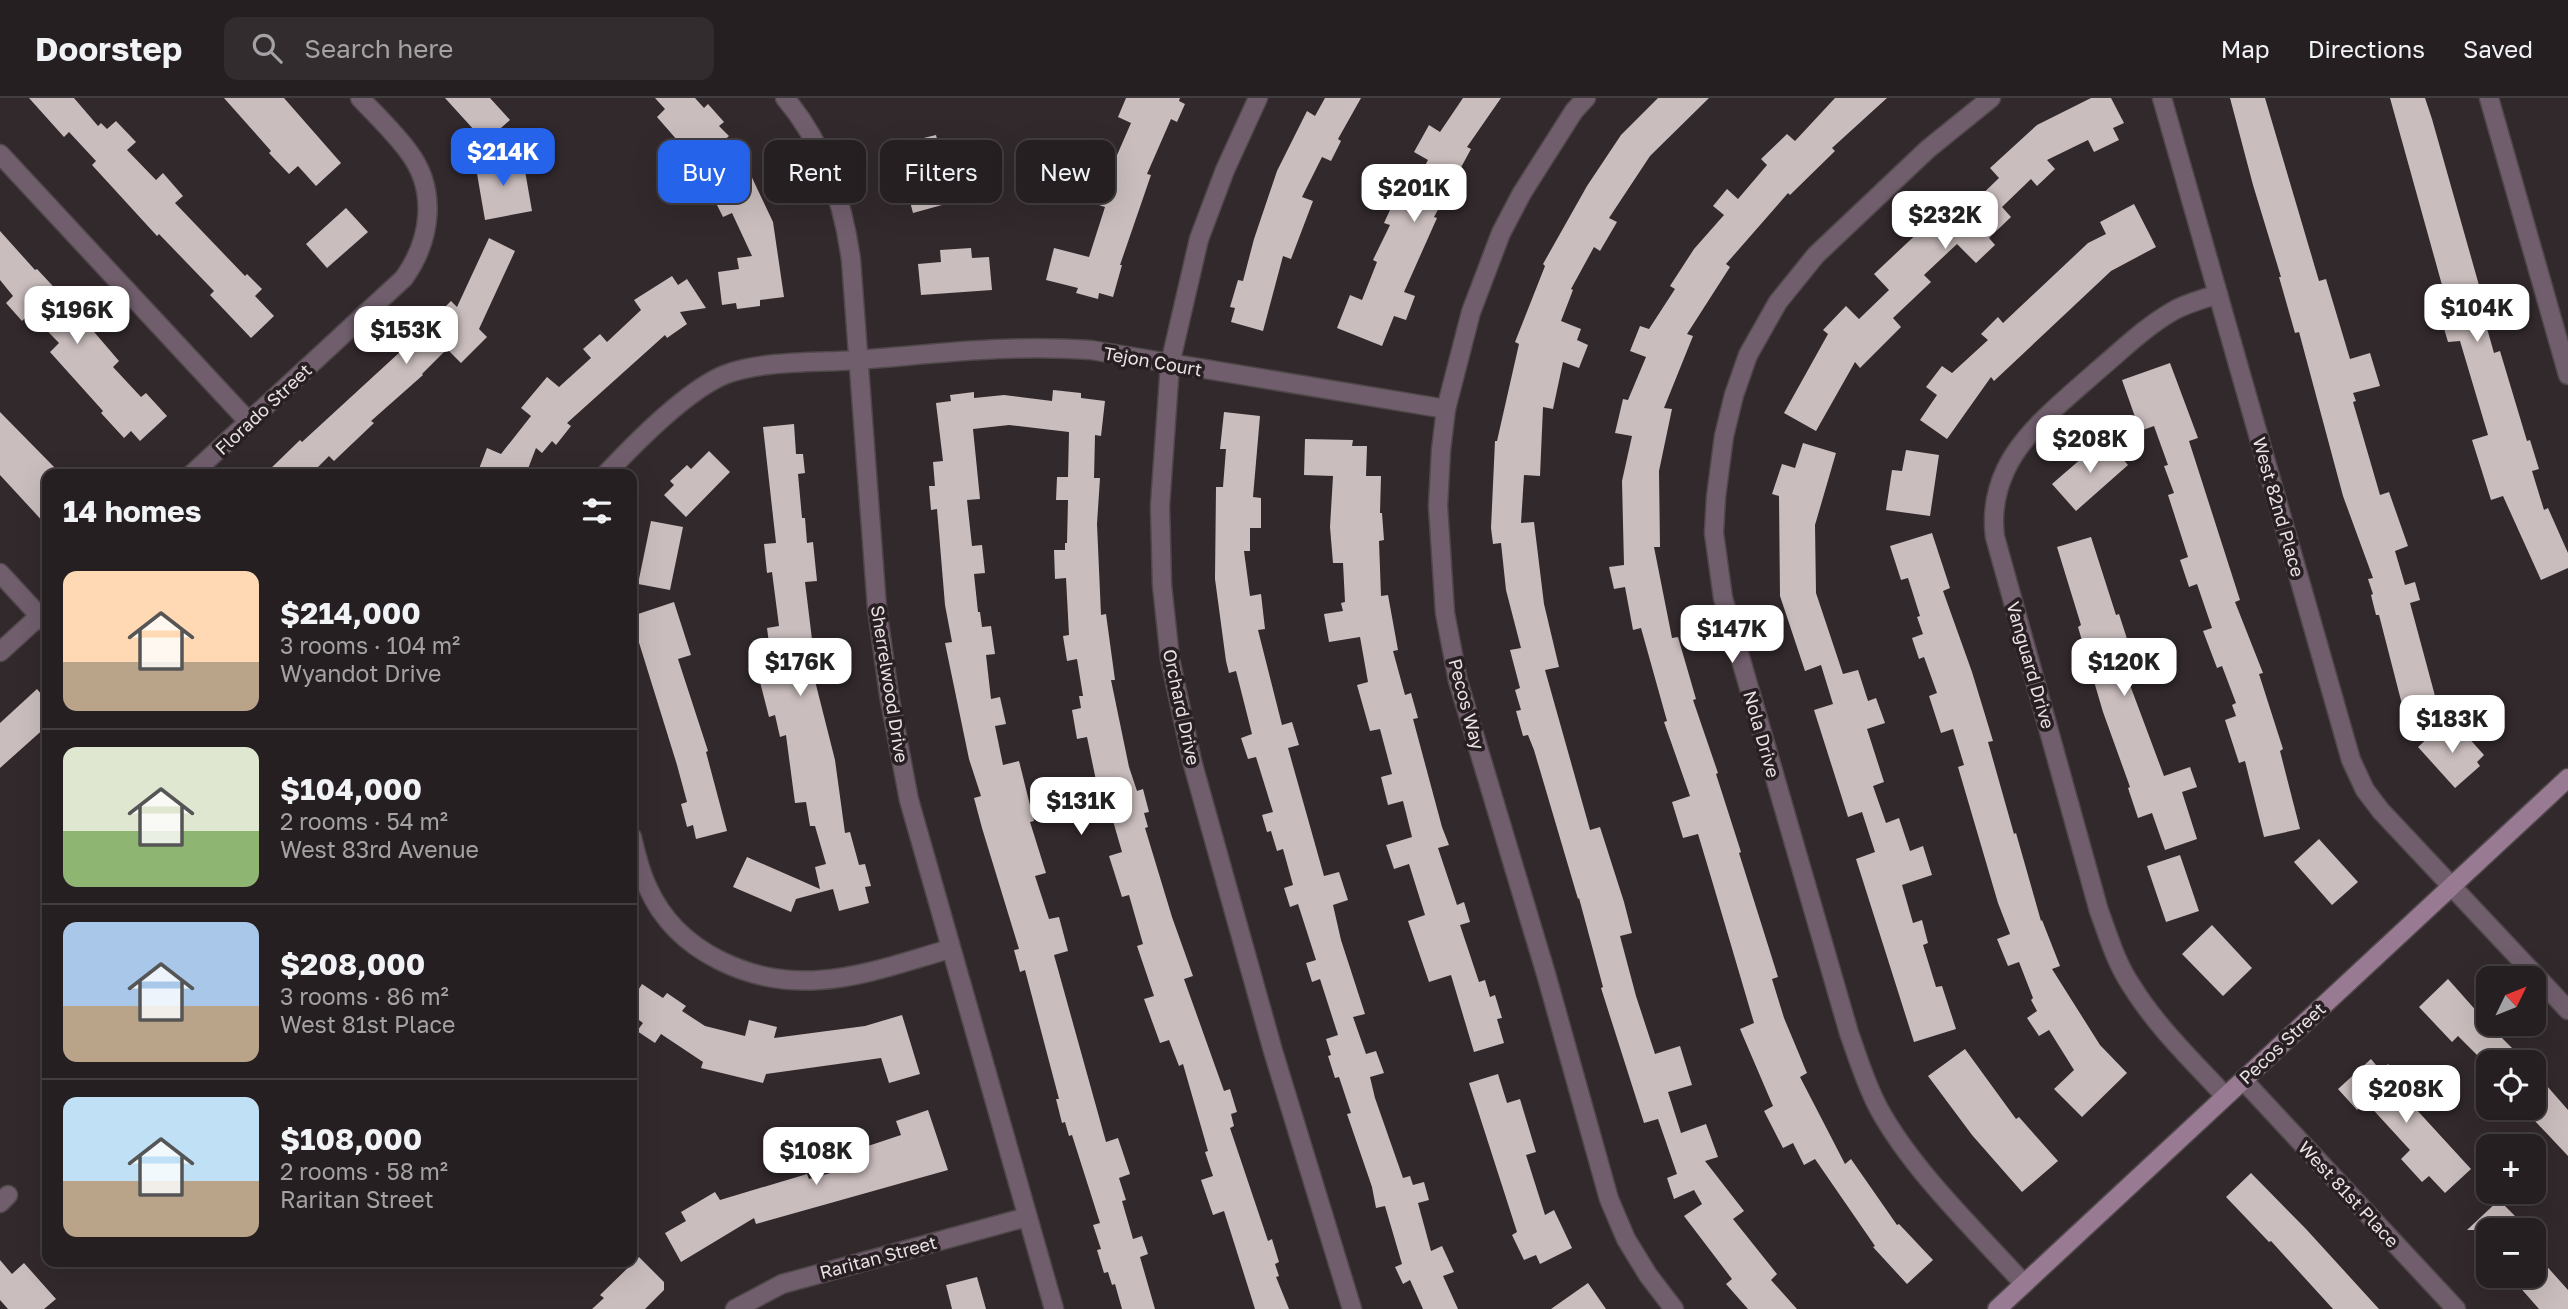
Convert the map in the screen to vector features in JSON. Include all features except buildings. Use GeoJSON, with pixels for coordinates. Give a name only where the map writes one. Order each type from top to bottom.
{"type":"FeatureCollection","features":[{"type":"Feature","properties":{"kind":"main road","name":"Pecos Street"},"geometry":{"type":"LineString","coordinates":[[1997,1309],[2568,778]]}},
{"type":"Feature","properties":{"kind":"street","name":"Florado Street"},"geometry":{"type":"LineString","coordinates":[[197,469],[404,278],[416,261],[424,240],[428,212],[425,184],[413,158],[360,98]]}},
{"type":"Feature","properties":{"kind":"street","name":"Sherrelwood Drive"},"geometry":{"type":"LineString","coordinates":[[785,98],[810,133],[832,179],[839,199],[851,260],[871,549],[889,695],[909,800],[1054,1309]]}},
{"type":"Feature","properties":{"kind":"street","name":"Orchard Drive"},"geometry":{"type":"LineString","coordinates":[[1258,98],[1225,170],[1199,239],[1170,365],[1160,506],[1160,545],[1169,646],[1177,698],[1192,761],[1277,1064],[1352,1309]]}},
{"type":"Feature","properties":{"kind":"street","name":"Pecos Way"},"geometry":{"type":"LineString","coordinates":[[1586,98],[1574,111],[1522,193],[1502,233],[1471,312],[1446,409],[1441,450],[1438,506],[1445,613],[1458,681],[1542,961],[1609,1199],[1626,1239],[1640,1263],[1674,1309]]}},
{"type":"Feature","properties":{"kind":"street","name":"Nola Drive"},"geometry":{"type":"LineString","coordinates":[[1991,98],[1928,149],[1816,254],[1778,302],[1748,355],[1734,395],[1722,448],[1714,533],[1723,598],[1849,1033],[1865,1078],[1891,1128],[1931,1180],[2024,1284]]}},
{"type":"Feature","properties":{"kind":"street","name":"West 82nd Place"},"geometry":{"type":"LineString","coordinates":[[2162,98],[2351,760],[2365,790],[2381,811],[2568,1010]]}},
{"type":"Feature","properties":{"kind":"street"},"geometry":{"type":"LineString","coordinates":[[2489,98],[2568,375]]}},
{"type":"Feature","properties":{"kind":"street"},"geometry":{"type":"LineString","coordinates":[[0,154],[249,422]]}},
{"type":"Feature","properties":{"kind":"street","name":"Vanguard Drive"},"geometry":{"type":"LineString","coordinates":[[2218,294],[2176,309],[2158,320],[2064,401],[2021,445],[2007,467],[1997,491],[1993,524],[2099,911],[2114,951],[2129,984],[2151,1014],[2225,1096]]}},
{"type":"Feature","properties":{"kind":"street","name":"Tejon Court"},"geometry":{"type":"LineString","coordinates":[[611,469],[678,405],[722,376],[737,371],[774,365],[981,348],[1041,346],[1091,349],[1170,365],[1446,409]]}},
{"type":"Feature","properties":{"kind":"street"},"geometry":{"type":"LineString","coordinates":[[0,573],[42,613]]}},
{"type":"Feature","properties":{"kind":"street"},"geometry":{"type":"LineString","coordinates":[[0,652],[42,618]]}},
{"type":"Feature","properties":{"kind":"street"},"geometry":{"type":"LineString","coordinates":[[637,853],[648,889],[666,918],[706,953],[751,974],[782,980],[820,980],[857,975],[950,949]]}},
{"type":"Feature","properties":{"kind":"street","name":"West 81st Place"},"geometry":{"type":"LineString","coordinates":[[2243,1080],[2456,1309]]}},
{"type":"Feature","properties":{"kind":"street","name":"Raritan Street"},"geometry":{"type":"LineString","coordinates":[[734,1309],[782,1284],[1027,1217]]}}]}
